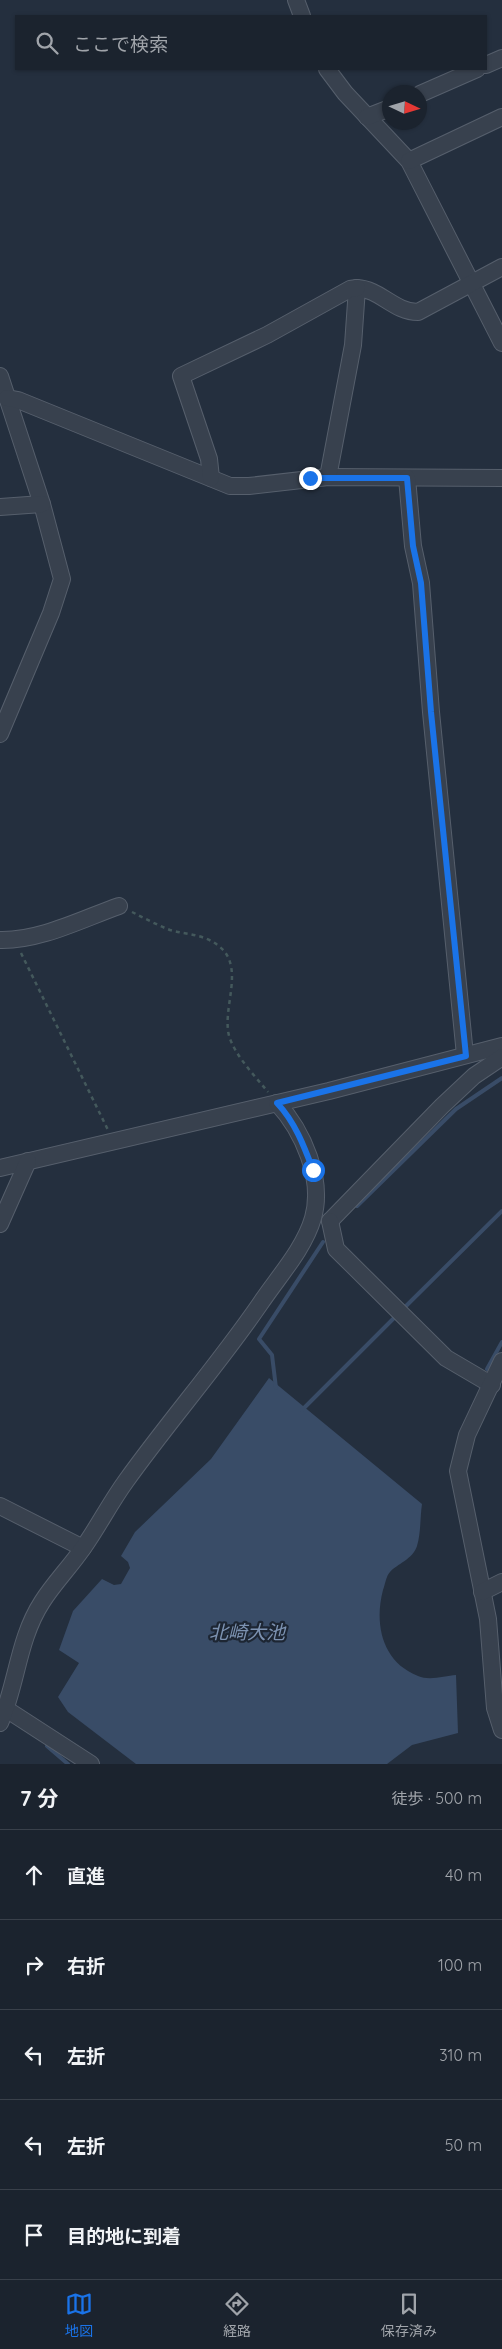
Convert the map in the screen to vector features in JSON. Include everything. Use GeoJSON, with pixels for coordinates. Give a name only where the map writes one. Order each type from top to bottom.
{"type":"FeatureCollection","features":[{"type":"Feature","properties":{"kind":"street"},"geometry":{"type":"LineString","coordinates":[[296,0],[302,15]]}},
{"type":"Feature","properties":{"kind":"street"},"geometry":{"type":"LineString","coordinates":[[487,65],[502,58]]}},
{"type":"Feature","properties":{"kind":"street"},"geometry":{"type":"LineString","coordinates":[[328,70],[345,93],[409,160],[502,343]]}},
{"type":"Feature","properties":{"kind":"street"},"geometry":{"type":"LineString","coordinates":[[427,91],[475,70]]}},
{"type":"Feature","properties":{"kind":"street"},"geometry":{"type":"LineString","coordinates":[[368,117],[382,111]]}},
{"type":"Feature","properties":{"kind":"street"},"geometry":{"type":"LineString","coordinates":[[409,160],[502,117]]}},
{"type":"Feature","properties":{"kind":"street"},"geometry":{"type":"LineString","coordinates":[[211,478],[208,459],[182,376],[267,336],[350,289],[366,288],[407,312],[418,312],[502,267]]}},
{"type":"Feature","properties":{"kind":"street"},"geometry":{"type":"LineString","coordinates":[[328,477],[353,345],[357,288]]}},
{"type":"Feature","properties":{"kind":"street"},"geometry":{"type":"LineString","coordinates":[[0,376],[42,504],[62,579],[51,613],[0,734]]}},
{"type":"Feature","properties":{"kind":"street"},"geometry":{"type":"LineString","coordinates":[[7,398],[18,400],[230,486],[249,486],[328,477],[502,478]]}},
{"type":"Feature","properties":{"kind":"street"},"geometry":{"type":"LineString","coordinates":[[407,478],[413,546],[421,583],[431,712],[466,1056]]}},
{"type":"Feature","properties":{"kind":"street"},"geometry":{"type":"LineString","coordinates":[[0,506],[42,504]]}},
{"type":"Feature","properties":{"kind":"street"},"geometry":{"type":"LineString","coordinates":[[8,941],[119,906]]}},
{"type":"Feature","properties":{"kind":"street"},"geometry":{"type":"LineString","coordinates":[[0,1168],[277,1103],[502,1046]]}},
{"type":"Feature","properties":{"kind":"street"},"geometry":{"type":"LineString","coordinates":[[330,1221],[474,1076],[502,1057]]}},
{"type":"Feature","properties":{"kind":"street"},"geometry":{"type":"LineString","coordinates":[[90,1764],[3,1716],[21,1648],[41,1603],[83,1548],[125,1482],[233,1344],[294,1256],[313,1218],[316,1185],[313,1170],[297,1131],[288,1115],[277,1103]]}},
{"type":"Feature","properties":{"kind":"street"},"geometry":{"type":"LineString","coordinates":[[0,1224],[28,1161]]}},
{"type":"Feature","properties":{"kind":"street"},"geometry":{"type":"LineString","coordinates":[[313,1218],[330,1221]]}},
{"type":"Feature","properties":{"kind":"street"},"geometry":{"type":"LineString","coordinates":[[330,1221],[336,1249],[446,1358],[492,1386]]}},
{"type":"Feature","properties":{"kind":"street"},"geometry":{"type":"LineString","coordinates":[[502,1362],[467,1435],[458,1471],[488,1619],[494,1708],[502,1730]]}},
{"type":"Feature","properties":{"kind":"street"},"geometry":{"type":"LineString","coordinates":[[0,1506],[83,1548]]}},
{"type":"Feature","properties":{"kind":"street"},"geometry":{"type":"LineString","coordinates":[[482,1592],[502,1582]]}},
{"type":"Feature","properties":{"kind":"path"},"geometry":{"type":"LineString","coordinates":[[119,906],[170,930],[204,937],[221,948],[227,956],[232,973],[227,1025],[230,1039],[237,1052],[277,1103]]}},
{"type":"Feature","properties":{"kind":"path"},"geometry":{"type":"LineString","coordinates":[[8,941],[113,1141]]}},
{"type":"Feature","properties":{"kind":"water","name":"北崎大池"},"geometry":{"type":"Polygon","coordinates":[[[269,1378],[422,1504],[419,1536],[415,1551],[409,1558],[390,1572],[383,1590],[380,1603],[381,1628],[389,1652],[406,1670],[427,1678],[456,1675],[458,1733],[412,1745],[387,1764],[136,1764],[68,1712],[58,1697],[79,1663],[59,1650],[73,1611],[102,1579],[114,1585],[121,1584],[130,1568],[128,1562],[121,1556],[135,1532],[211,1459],[269,1378]]]}},
{"type":"Feature","properties":{"kind":"waterway"},"geometry":{"type":"LineString","coordinates":[[357,1206],[456,1109],[502,1078]]}},
{"type":"Feature","properties":{"kind":"waterway"},"geometry":{"type":"LineString","coordinates":[[406,1306],[502,1211]]}},
{"type":"Feature","properties":{"kind":"waterway"},"geometry":{"type":"LineString","coordinates":[[276,1388],[272,1355],[259,1339],[323,1242]]}},
{"type":"Feature","properties":{"kind":"waterway"},"geometry":{"type":"LineString","coordinates":[[302,1410],[394,1318]]}},
{"type":"Feature","properties":{"kind":"waterway"},"geometry":{"type":"LineString","coordinates":[[487,1369],[502,1342]]}},
{"type":"Feature","properties":{"kind":"waterway"},"geometry":{"type":"LineString","coordinates":[[47,1746],[68,1764]]}},
{"type":"Feature","properties":{"kind":"route"},"geometry":{"type":"LineString","coordinates":[[310,478],[407,478],[413,546],[421,583],[431,712],[466,1056],[277,1103],[288,1115],[297,1131],[313,1170]]}}]}
